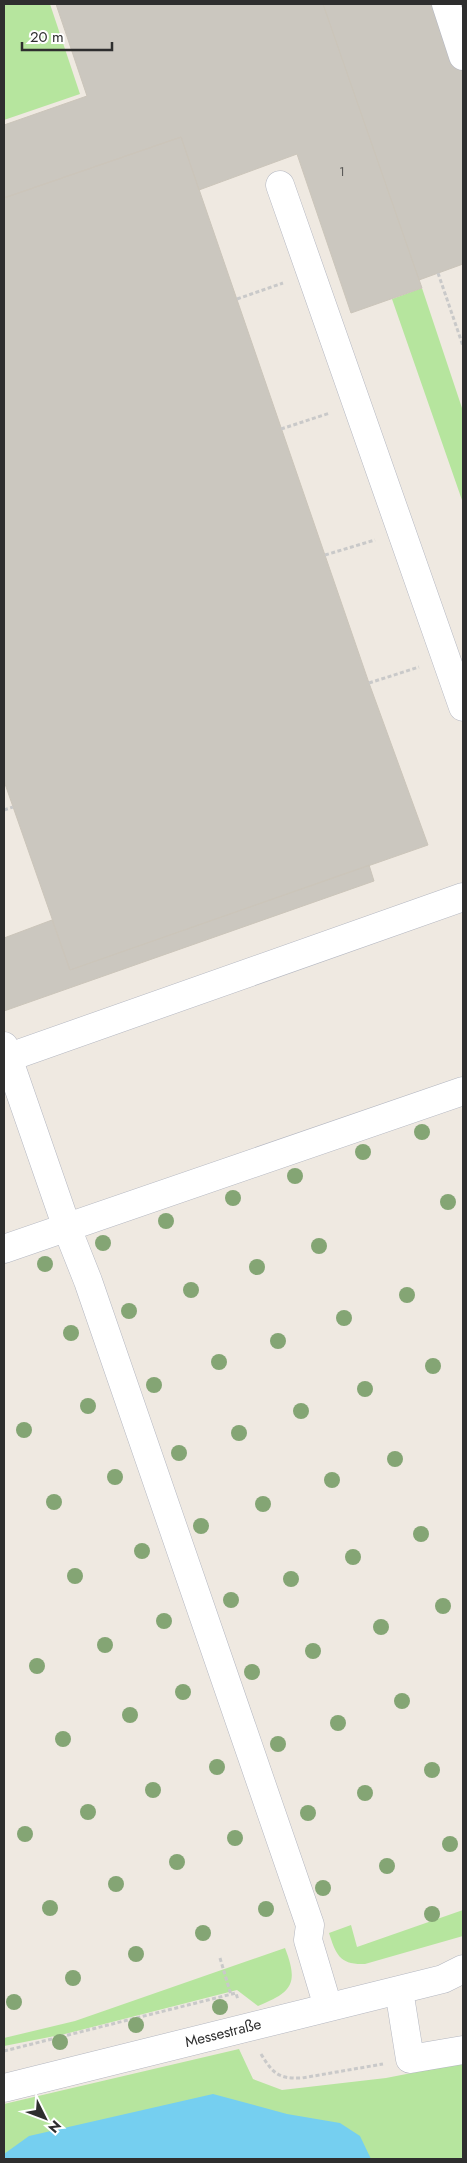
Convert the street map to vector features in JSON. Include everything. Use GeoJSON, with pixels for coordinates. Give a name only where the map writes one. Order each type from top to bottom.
{"type":"FeatureCollection","features":[{"type":"Feature","properties":{"kind":"street"},"geometry":{"type":"LineString","coordinates":[[446,4],[463,12]]}},
{"type":"Feature","properties":{"kind":"street"},"geometry":{"type":"LineString","coordinates":[[446,4],[463,56]]}},
{"type":"Feature","properties":{"kind":"street"},"geometry":{"type":"LineString","coordinates":[[280,185],[463,707]]}},
{"type":"Feature","properties":{"kind":"street"},"geometry":{"type":"LineString","coordinates":[[328,2007],[308,1940],[310,1925],[88,1280],[67,1228],[5,1054],[463,897]]}},
{"type":"Feature","properties":{"kind":"street"},"geometry":{"type":"LineString","coordinates":[[4,1249],[463,1091]]}},
{"type":"Feature","properties":{"kind":"street","name":"Messestraße"},"geometry":{"type":"LineString","coordinates":[[4,2088],[456,1975]]}},
{"type":"Feature","properties":{"kind":"street"},"geometry":{"type":"LineString","coordinates":[[399,1990],[410,2059],[463,2050]]}},
{"type":"Feature","properties":{"kind":"path"},"geometry":{"type":"LineString","coordinates":[[438,273],[463,346]]}},
{"type":"Feature","properties":{"kind":"path"},"geometry":{"type":"LineString","coordinates":[[237,299],[311,274]]}},
{"type":"Feature","properties":{"kind":"path"},"geometry":{"type":"LineString","coordinates":[[281,429],[357,405]]}},
{"type":"Feature","properties":{"kind":"path"},"geometry":{"type":"LineString","coordinates":[[325,555],[402,532]]}},
{"type":"Feature","properties":{"kind":"path"},"geometry":{"type":"LineString","coordinates":[[370,683],[446,657]]}},
{"type":"Feature","properties":{"kind":"path"},"geometry":{"type":"LineString","coordinates":[[4,810],[13,807]]}},
{"type":"Feature","properties":{"kind":"path"},"geometry":{"type":"LineString","coordinates":[[220,1958],[231,1995]]}},
{"type":"Feature","properties":{"kind":"green space"},"geometry":{"type":"Polygon","coordinates":[[[4,4],[50,4],[80,94],[4,120],[4,4]]]}},
{"type":"Feature","properties":{"kind":"green space"},"geometry":{"type":"Polygon","coordinates":[[[422,288],[463,411],[463,503],[392,299],[422,288]]]}},
{"type":"Feature","properties":{"kind":"green space"},"geometry":{"type":"Polygon","coordinates":[[[463,1910],[463,1936],[365,1964],[350,1963],[340,1957],[329,1933],[351,1925],[357,1947],[463,1910]]]}},
{"type":"Feature","properties":{"kind":"green space"},"geometry":{"type":"Polygon","coordinates":[[[285,1948],[291,1970],[292,1978],[290,1985],[279,1996],[258,2006],[237,1990],[65,2034],[4,2046],[4,2038],[75,2021],[285,1948]]]}},
{"type":"Feature","properties":{"kind":"green space"},"geometry":{"type":"Polygon","coordinates":[[[239,2049],[253,2079],[282,2090],[386,2078],[463,2063],[463,2159],[4,2159],[4,2104],[239,2049]]]}},
{"type":"Feature","properties":{"kind":"water"},"geometry":{"type":"Polygon","coordinates":[[[213,2094],[287,2114],[340,2123],[360,2136],[371,2159],[4,2159],[4,2154],[29,2136],[213,2094]]]}},
{"type":"Feature","properties":{"kind":"building"},"geometry":{"type":"Polygon","coordinates":[[[56,4],[323,4],[422,288],[351,313],[297,154],[199,190],[181,137],[4,198],[4,125],[87,96],[56,4]]]}},
{"type":"Feature","properties":{"kind":"building"},"geometry":{"type":"Polygon","coordinates":[[[323,4],[439,4],[463,73],[463,264],[419,280],[323,4]]]}},
{"type":"Feature","properties":{"kind":"building"},"geometry":{"type":"Polygon","coordinates":[[[181,137],[369,683],[428,845],[70,970],[4,781],[4,198],[181,137]]]}},
{"type":"Feature","properties":{"kind":"building"},"geometry":{"type":"Polygon","coordinates":[[[369,865],[374,881],[4,1011],[4,938],[52,920],[70,970],[369,865]]]}}]}
